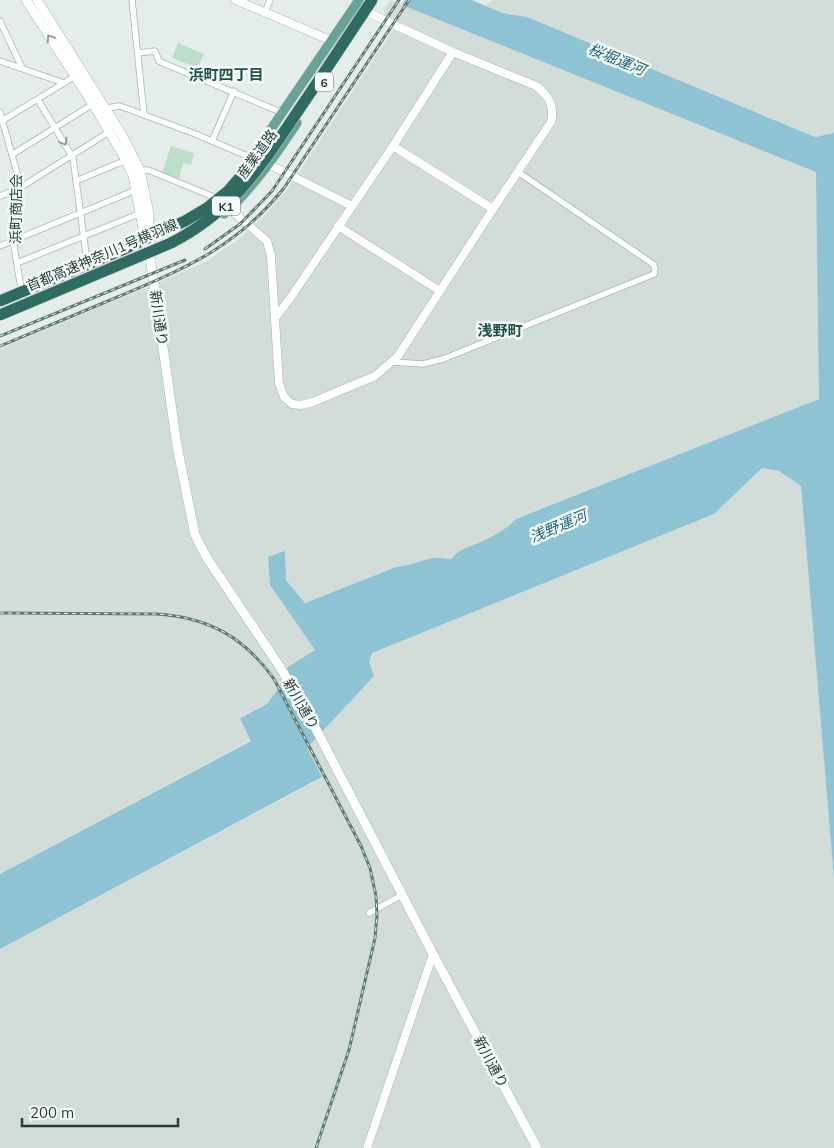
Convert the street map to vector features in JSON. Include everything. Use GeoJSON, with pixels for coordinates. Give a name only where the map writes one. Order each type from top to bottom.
{"type":"FeatureCollection","features":[{"type":"Feature","properties":{"kind":"highway","name":"首都高速神奈川1号横羽線"},"geometry":{"type":"LineString","coordinates":[[0,299],[122,250],[173,227],[218,199],[239,180],[267,146],[364,0]]}},
{"type":"Feature","properties":{"kind":"highway","name":"首都高速神奈川1号横羽線"},"geometry":{"type":"LineString","coordinates":[[0,316],[185,236],[212,218],[234,198],[256,172],[372,0]]}},
{"type":"Feature","properties":{"kind":"highway"},"geometry":{"type":"LineString","coordinates":[[0,308],[93,266],[122,250]]}},
{"type":"Feature","properties":{"kind":"highway"},"geometry":{"type":"LineString","coordinates":[[0,308],[84,275],[123,264]]}},
{"type":"Feature","properties":{"kind":"main road","name":"新川通り"},"geometry":{"type":"LineString","coordinates":[[26,0],[106,108],[140,170],[149,214],[148,236],[150,256],[171,407],[191,522],[199,544],[305,708],[433,954],[537,1148]]}},
{"type":"Feature","properties":{"kind":"main road","name":"新川通り"},"geometry":{"type":"LineString","coordinates":[[37,0],[79,74],[93,104],[128,162],[134,176],[143,228],[148,236]]}},
{"type":"Feature","properties":{"kind":"main road","name":"産業道路"},"geometry":{"type":"LineString","coordinates":[[0,299],[148,236],[179,221],[214,197],[252,158],[359,0]]}},
{"type":"Feature","properties":{"kind":"main road","name":"産業道路"},"geometry":{"type":"LineString","coordinates":[[0,316],[150,256],[216,220],[250,189],[270,163],[378,0]]}},
{"type":"Feature","properties":{"kind":"street"},"geometry":{"type":"LineString","coordinates":[[132,0],[144,114]]}},
{"type":"Feature","properties":{"kind":"street"},"geometry":{"type":"LineString","coordinates":[[236,0],[332,41]]}},
{"type":"Feature","properties":{"kind":"street"},"geometry":{"type":"LineString","coordinates":[[265,12],[270,0]]}},
{"type":"Feature","properties":{"kind":"street"},"geometry":{"type":"LineString","coordinates":[[140,170],[148,170],[214,197],[230,208],[267,241],[271,256],[279,383],[284,396],[292,404],[302,405],[375,376],[398,356],[551,122],[553,114],[552,103],[546,94],[536,86],[453,52],[369,13]]}},
{"type":"Feature","properties":{"kind":"street"},"geometry":{"type":"LineString","coordinates":[[0,21],[22,68]]}},
{"type":"Feature","properties":{"kind":"street"},"geometry":{"type":"LineString","coordinates":[[138,54],[155,51],[159,61],[284,112]]}},
{"type":"Feature","properties":{"kind":"street"},"geometry":{"type":"LineString","coordinates":[[275,318],[393,146],[453,52]]}},
{"type":"Feature","properties":{"kind":"street"},"geometry":{"type":"LineString","coordinates":[[0,61],[64,83]]}},
{"type":"Feature","properties":{"kind":"street"},"geometry":{"type":"LineString","coordinates":[[1,122],[79,74]]}},
{"type":"Feature","properties":{"kind":"street"},"geometry":{"type":"LineString","coordinates":[[212,141],[234,92]]}},
{"type":"Feature","properties":{"kind":"street"},"geometry":{"type":"LineString","coordinates":[[38,100],[72,155],[87,261]]}},
{"type":"Feature","properties":{"kind":"street"},"geometry":{"type":"LineString","coordinates":[[13,154],[93,104]]}},
{"type":"Feature","properties":{"kind":"street"},"geometry":{"type":"LineString","coordinates":[[106,108],[120,106],[144,114],[252,158],[270,163],[352,206]]}},
{"type":"Feature","properties":{"kind":"street","name":"浜町商店会"},"geometry":{"type":"LineString","coordinates":[[0,112],[1,122],[18,173],[13,240],[24,307]]}},
{"type":"Feature","properties":{"kind":"street"},"geometry":{"type":"LineString","coordinates":[[0,196],[18,189],[109,132]]}},
{"type":"Feature","properties":{"kind":"street"},"geometry":{"type":"LineString","coordinates":[[393,146],[493,209]]}},
{"type":"Feature","properties":{"kind":"street"},"geometry":{"type":"LineString","coordinates":[[76,181],[119,163],[128,162]]}},
{"type":"Feature","properties":{"kind":"street"},"geometry":{"type":"LineString","coordinates":[[392,362],[424,364],[444,360],[654,274],[655,268],[653,264],[518,172]]}},
{"type":"Feature","properties":{"kind":"street"},"geometry":{"type":"LineString","coordinates":[[0,246],[136,190]]}},
{"type":"Feature","properties":{"kind":"street"},"geometry":{"type":"LineString","coordinates":[[17,264],[141,213]]}},
{"type":"Feature","properties":{"kind":"street"},"geometry":{"type":"LineString","coordinates":[[338,226],[440,291]]}},
{"type":"Feature","properties":{"kind":"street"},"geometry":{"type":"LineString","coordinates":[[369,913],[402,894]]}},
{"type":"Feature","properties":{"kind":"street"},"geometry":{"type":"LineString","coordinates":[[367,1148],[433,954]]}},
{"type":"Feature","properties":{"kind":"shaded area"},"geometry":{"type":"Polygon","coordinates":[[[391,0],[817,172],[819,399],[516,519],[509,527],[483,542],[455,554],[452,559],[435,557],[408,566],[396,567],[304,603],[286,580],[285,551],[270,585],[315,650],[288,667],[278,689],[267,704],[240,717],[251,740],[0,874],[0,349],[207,261],[239,239],[266,214],[290,186],[396,25],[385,17],[384,10],[391,0]]]}},
{"type":"Feature","properties":{"kind":"shaded area"},"geometry":{"type":"Polygon","coordinates":[[[493,0],[834,0],[834,133],[815,137],[527,18],[502,13],[485,5],[493,0]]]}},
{"type":"Feature","properties":{"kind":"shaded area"},"geometry":{"type":"Polygon","coordinates":[[[762,468],[779,471],[801,486],[834,879],[834,1148],[0,1148],[0,949],[322,778],[307,748],[373,676],[368,662],[371,653],[714,514],[762,468]]]}},
{"type":"Feature","properties":{"kind":"green space"},"geometry":{"type":"Polygon","coordinates":[[[178,43],[204,54],[198,68],[172,58],[178,43]]]}},
{"type":"Feature","properties":{"kind":"green space"},"geometry":{"type":"Polygon","coordinates":[[[171,146],[194,153],[191,165],[183,163],[179,179],[162,173],[171,146]]]}},
{"type":"Feature","properties":{"kind":"water"},"geometry":{"type":"Polygon","coordinates":[[[405,0],[472,0],[502,13],[527,17],[815,137],[834,133],[834,879],[801,486],[779,471],[762,468],[714,514],[372,653],[369,662],[374,676],[307,748],[322,777],[0,949],[0,874],[251,741],[240,718],[267,704],[278,689],[288,667],[315,650],[270,585],[268,557],[285,551],[286,580],[305,603],[396,567],[432,558],[452,559],[461,550],[496,534],[516,519],[819,399],[816,172],[402,5],[405,0]]]}},
{"type":"Feature","properties":{"kind":"railway"},"geometry":{"type":"LineString","coordinates":[[205,249],[240,224],[272,191],[399,0]]}},
{"type":"Feature","properties":{"kind":"railway"},"geometry":{"type":"LineString","coordinates":[[0,346],[189,265],[210,253],[248,225],[284,188],[409,0]]}},
{"type":"Feature","properties":{"kind":"railway"},"geometry":{"type":"LineString","coordinates":[[0,336],[185,260]]}},
{"type":"Feature","properties":{"kind":"railway"},"geometry":{"type":"LineString","coordinates":[[0,613],[156,614],[192,620],[208,625],[237,641],[262,664],[274,679],[361,846],[370,868],[376,896],[375,938],[349,1050],[316,1148]]}},
{"type":"Feature","properties":{"kind":"district","name":"浜町四丁目"},"geometry":{"type":"Point","coordinates":[226,74]}},
{"type":"Feature","properties":{"kind":"district","name":"浅野町"},"geometry":{"type":"Point","coordinates":[500,330]}},
{"type":"Feature","properties":{"kind":"water label","name":"桜堀運河"},"geometry":{"type":"Point","coordinates":[617,59]}},
{"type":"Feature","properties":{"kind":"water label","name":"浅野運河"},"geometry":{"type":"Point","coordinates":[558,526]}}]}
